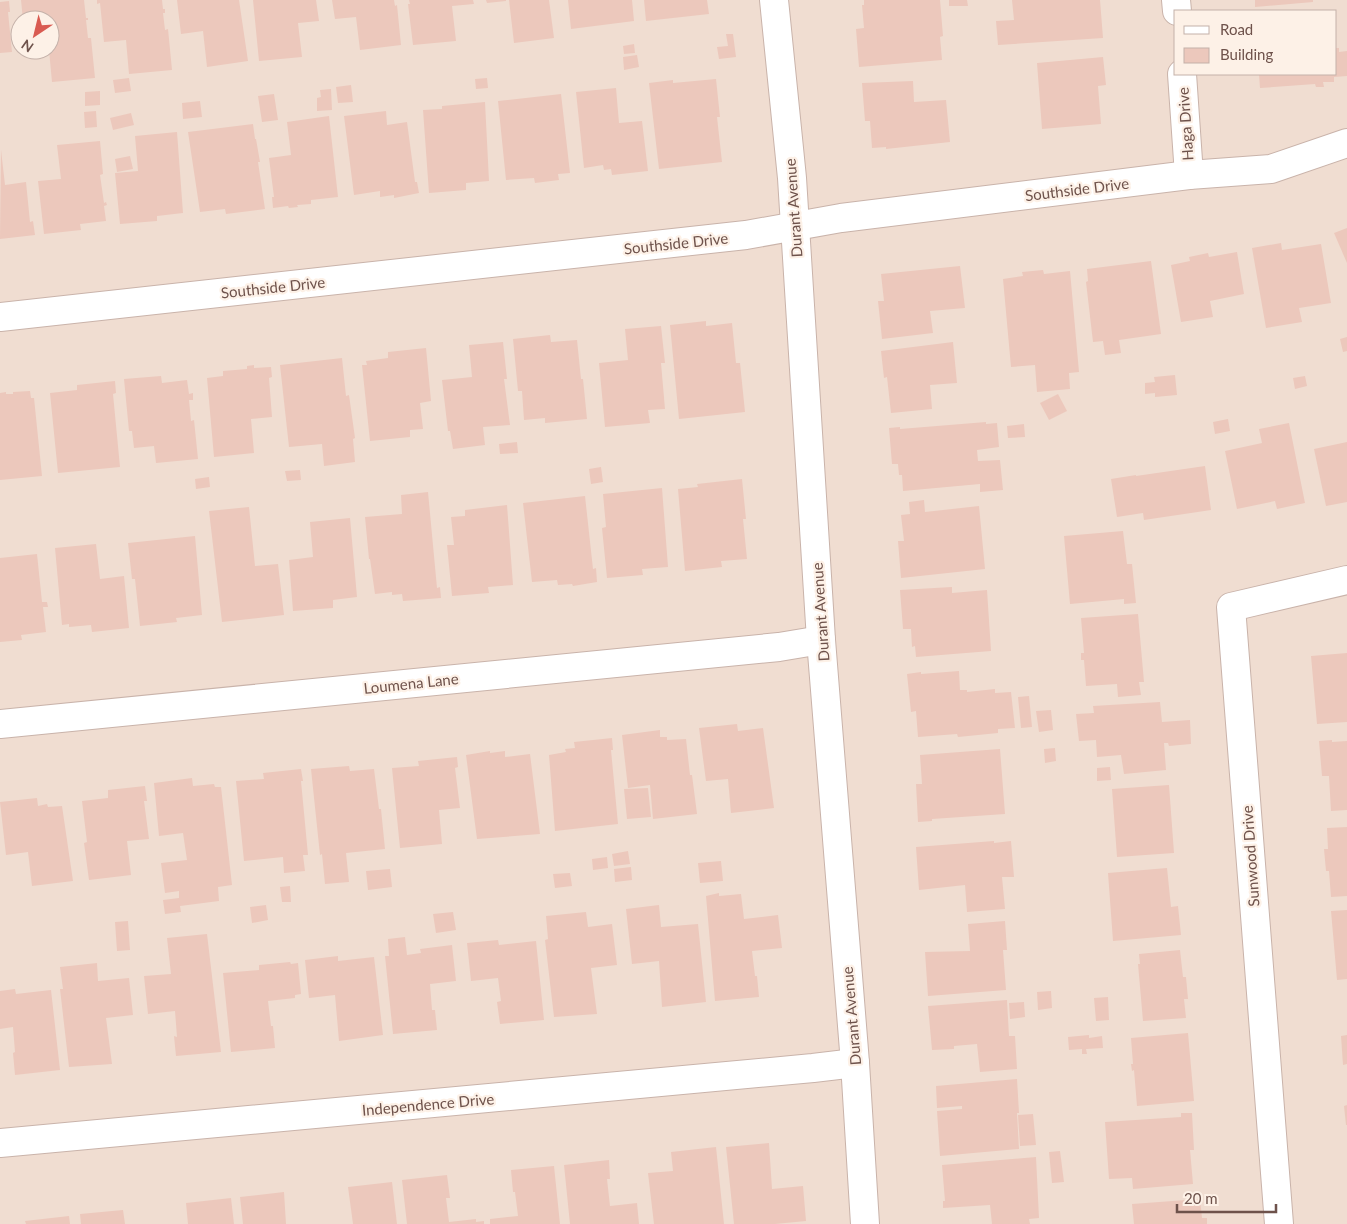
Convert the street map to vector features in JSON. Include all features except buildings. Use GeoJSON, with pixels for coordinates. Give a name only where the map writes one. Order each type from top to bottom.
{"type":"FeatureCollection","features":[{"type":"Feature","properties":{"kind":"street","name":"Durant Avenue"},"geometry":{"type":"LineString","coordinates":[[774,0],[792,178],[821,640],[866,1224]]}},
{"type":"Feature","properties":{"kind":"street","name":"Haga Drive"},"geometry":{"type":"LineString","coordinates":[[1182,75],[1189,175]]}},
{"type":"Feature","properties":{"kind":"street","name":"Southside Drive"},"geometry":{"type":"LineString","coordinates":[[0,317],[746,235],[841,218],[1189,175],[1272,169],[1347,143]]}},
{"type":"Feature","properties":{"kind":"street","name":"Sunwood Drive"},"geometry":{"type":"LineString","coordinates":[[1279,1224],[1231,607],[1347,580]]}},
{"type":"Feature","properties":{"kind":"street","name":"Loumena Lane"},"geometry":{"type":"LineString","coordinates":[[0,724],[779,647],[821,640]]}},
{"type":"Feature","properties":{"kind":"street","name":"Independence Drive"},"geometry":{"type":"LineString","coordinates":[[0,1143],[855,1063]]}},
{"type":"Feature","properties":{"kind":"shaded area"},"geometry":{"type":"Polygon","coordinates":[[[0,0],[1347,0],[1347,1224],[0,1224],[0,0]]]}}]}
